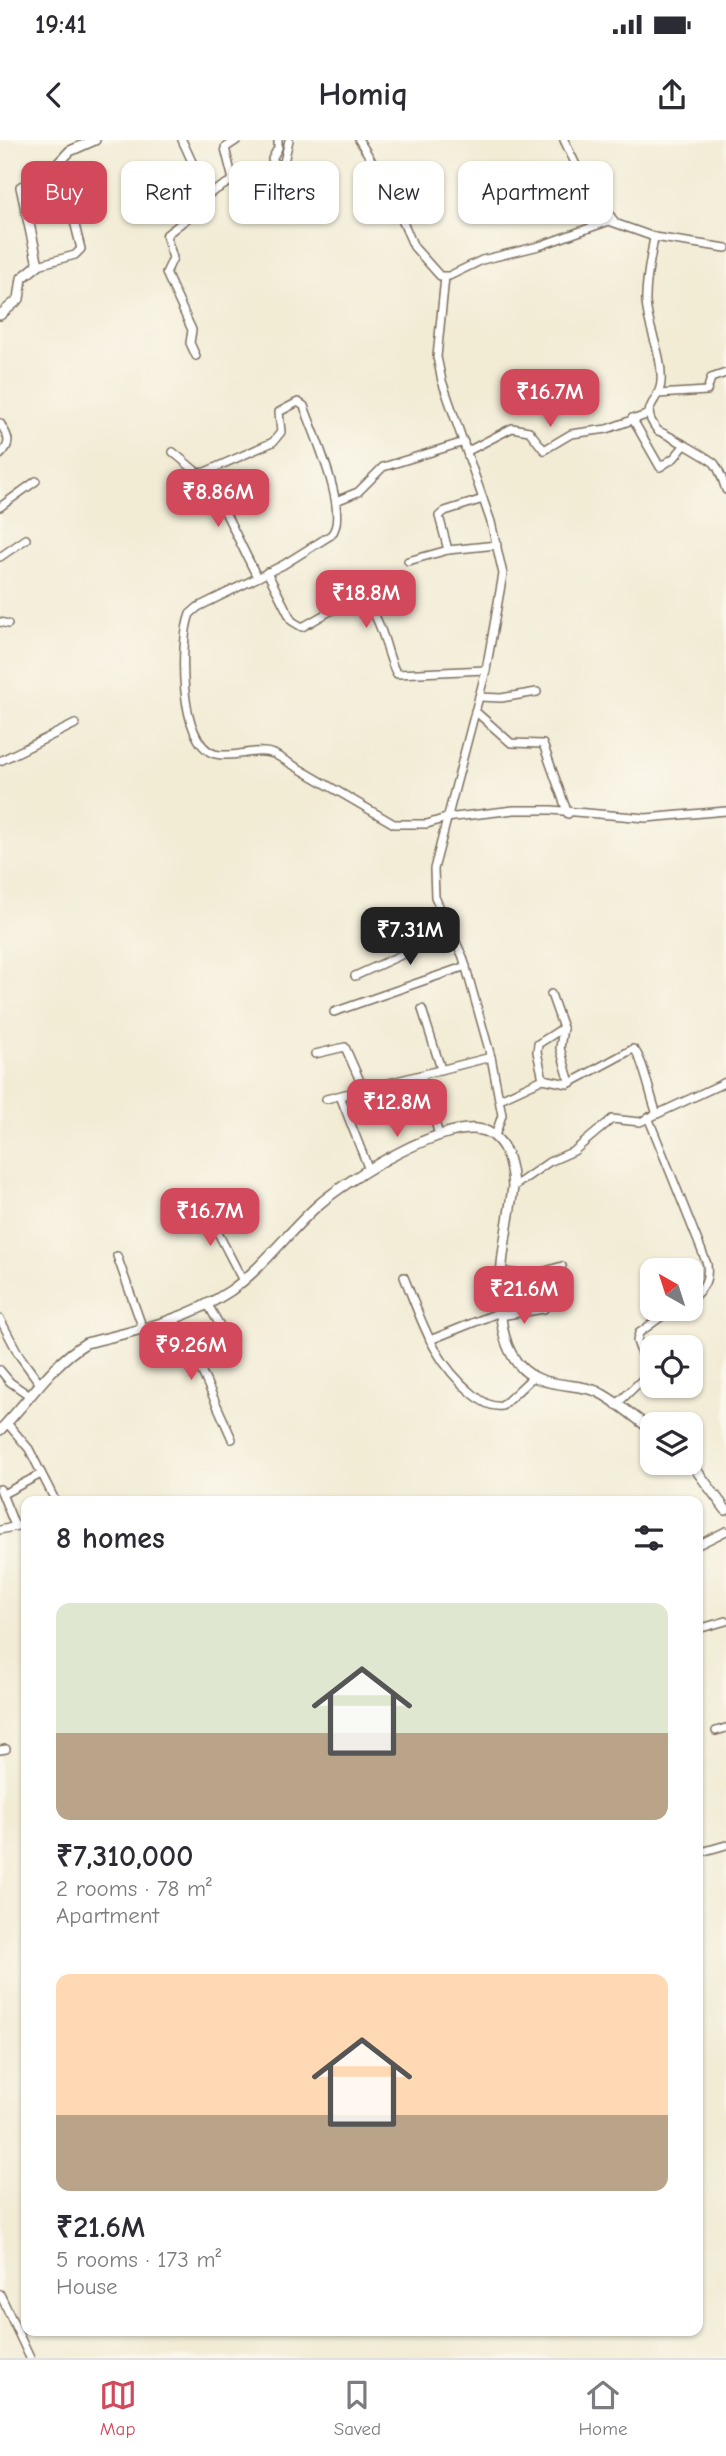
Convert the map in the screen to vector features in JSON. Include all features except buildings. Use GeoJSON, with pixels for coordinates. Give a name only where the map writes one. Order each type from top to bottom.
{"type":"FeatureCollection","features":[{"type":"Feature","properties":{"kind":"street"},"geometry":{"type":"LineString","coordinates":[[61,161],[70,151],[95,140]]}},
{"type":"Feature","properties":{"kind":"street"},"geometry":{"type":"LineString","coordinates":[[181,140],[192,161]]}},
{"type":"Feature","properties":{"kind":"street"},"geometry":{"type":"LineString","coordinates":[[196,356],[190,343],[192,330],[166,273],[173,258],[166,235],[190,217],[195,202],[233,180],[225,148],[237,140]]}},
{"type":"Feature","properties":{"kind":"street"},"geometry":{"type":"LineString","coordinates":[[274,161],[278,140]]}},
{"type":"Feature","properties":{"kind":"street"},"geometry":{"type":"LineString","coordinates":[[284,161],[289,140]]}},
{"type":"Feature","properties":{"kind":"street"},"geometry":{"type":"LineString","coordinates":[[359,140],[386,184],[414,247],[432,271],[445,277],[482,260],[523,251],[602,222],[614,221],[654,237],[726,248]]}},
{"type":"Feature","properties":{"kind":"street"},"geometry":{"type":"LineString","coordinates":[[564,140],[576,165],[614,221]]}},
{"type":"Feature","properties":{"kind":"street"},"geometry":{"type":"LineString","coordinates":[[28,224],[38,264]]}},
{"type":"Feature","properties":{"kind":"street"},"geometry":{"type":"LineString","coordinates":[[0,315],[19,299],[22,278],[38,264],[75,256],[82,249],[75,224]]}},
{"type":"Feature","properties":{"kind":"street"},"geometry":{"type":"LineString","coordinates":[[654,237],[646,302],[660,355],[661,382],[650,404],[649,414],[657,431],[670,434],[684,446],[713,461],[726,490]]}},
{"type":"Feature","properties":{"kind":"street"},"geometry":{"type":"LineString","coordinates":[[445,277],[437,357],[497,545],[503,574],[486,670],[433,869],[433,885],[435,897],[466,965],[491,1056],[502,1115],[495,1136]]}},
{"type":"Feature","properties":{"kind":"street"},"geometry":{"type":"LineString","coordinates":[[657,394],[709,391],[709,380],[726,373]]}},
{"type":"Feature","properties":{"kind":"street"},"geometry":{"type":"LineString","coordinates":[[198,473],[273,442],[281,432],[279,412],[298,402],[304,406],[336,501],[337,523],[331,535],[198,607],[187,622],[188,713],[191,729],[201,744],[218,755],[257,751],[274,754],[394,824],[427,824],[514,810],[551,810],[568,814],[646,818],[726,811]]}},
{"type":"Feature","properties":{"kind":"street"},"geometry":{"type":"LineString","coordinates":[[468,452],[512,428],[529,431],[542,450],[571,434],[607,429],[649,414]]}},
{"type":"Feature","properties":{"kind":"street"},"geometry":{"type":"LineString","coordinates":[[632,418],[660,467],[674,458],[684,446]]}},
{"type":"Feature","properties":{"kind":"street"},"geometry":{"type":"LineString","coordinates":[[0,423],[10,439],[0,455]]}},
{"type":"Feature","properties":{"kind":"street"},"geometry":{"type":"LineString","coordinates":[[336,501],[358,492],[383,467],[464,442]]}},
{"type":"Feature","properties":{"kind":"street"},"geometry":{"type":"LineString","coordinates":[[173,452],[198,473],[226,514],[257,577]]}},
{"type":"Feature","properties":{"kind":"street"},"geometry":{"type":"LineString","coordinates":[[0,507],[36,481]]}},
{"type":"Feature","properties":{"kind":"street"},"geometry":{"type":"LineString","coordinates":[[448,550],[439,516],[445,511],[483,499]]}},
{"type":"Feature","properties":{"kind":"street"},"geometry":{"type":"LineString","coordinates":[[0,557],[26,539]]}},
{"type":"Feature","properties":{"kind":"street"},"geometry":{"type":"LineString","coordinates":[[408,561],[448,550],[497,545]]}},
{"type":"Feature","properties":{"kind":"street"},"geometry":{"type":"LineString","coordinates":[[267,572],[296,626],[302,627],[351,602],[365,604],[373,612],[381,629],[397,674],[486,670]]}},
{"type":"Feature","properties":{"kind":"street"},"geometry":{"type":"LineString","coordinates":[[479,696],[501,698],[537,692]]}},
{"type":"Feature","properties":{"kind":"street"},"geometry":{"type":"LineString","coordinates":[[475,711],[511,743],[543,744],[568,814]]}},
{"type":"Feature","properties":{"kind":"street"},"geometry":{"type":"LineString","coordinates":[[0,761],[75,724]]}},
{"type":"Feature","properties":{"kind":"street"},"geometry":{"type":"LineString","coordinates":[[355,976],[452,932]]}},
{"type":"Feature","properties":{"kind":"street"},"geometry":{"type":"LineString","coordinates":[[334,1012],[466,965]]}},
{"type":"Feature","properties":{"kind":"street"},"geometry":{"type":"LineString","coordinates":[[551,994],[562,1028],[560,1048],[570,1083]]}},
{"type":"Feature","properties":{"kind":"street"},"geometry":{"type":"LineString","coordinates":[[422,1009],[441,1069]]}},
{"type":"Feature","properties":{"kind":"street"},"geometry":{"type":"LineString","coordinates":[[543,1079],[537,1047],[542,1040],[562,1028]]}},
{"type":"Feature","properties":{"kind":"street"},"geometry":{"type":"LineString","coordinates":[[315,1054],[345,1046],[364,1090]]}},
{"type":"Feature","properties":{"kind":"street"},"geometry":{"type":"LineString","coordinates":[[500,1099],[543,1079],[563,1085],[570,1083],[625,1052],[635,1050],[640,1055],[648,1092],[657,1114]]}},
{"type":"Feature","properties":{"kind":"street"},"geometry":{"type":"LineString","coordinates":[[326,1099],[491,1056]]}},
{"type":"Feature","properties":{"kind":"street"},"geometry":{"type":"LineString","coordinates":[[421,1075],[439,1135]]}},
{"type":"Feature","properties":{"kind":"street"},"geometry":{"type":"LineString","coordinates":[[513,1187],[549,1162],[573,1151],[612,1119],[617,1117],[632,1123],[726,1082]]}},
{"type":"Feature","properties":{"kind":"street"},"geometry":{"type":"LineString","coordinates":[[341,1096],[369,1170]]}},
{"type":"Feature","properties":{"kind":"street"},"geometry":{"type":"LineString","coordinates":[[648,1117],[707,1264],[709,1278],[704,1287]]}},
{"type":"Feature","properties":{"kind":"street"},"geometry":{"type":"LineString","coordinates":[[54,1496],[19,1435],[3,1426],[68,1354],[86,1343],[143,1329],[207,1303],[243,1281],[316,1207],[369,1170],[439,1135],[479,1129],[495,1136],[508,1157],[513,1187],[500,1314],[503,1338],[511,1356],[533,1377],[574,1389],[595,1391],[640,1422]]}},
{"type":"Feature","properties":{"kind":"street"},"geometry":{"type":"LineString","coordinates":[[202,1202],[243,1281]]}},
{"type":"Feature","properties":{"kind":"street"},"geometry":{"type":"LineString","coordinates":[[117,1256],[143,1329]]}},
{"type":"Feature","properties":{"kind":"street"},"geometry":{"type":"LineString","coordinates":[[503,1272],[539,1274],[562,1266]]}},
{"type":"Feature","properties":{"kind":"street"},"geometry":{"type":"LineString","coordinates":[[524,1275],[528,1311]]}},
{"type":"Feature","properties":{"kind":"street"},"geometry":{"type":"LineString","coordinates":[[404,1278],[430,1340],[449,1373],[481,1401],[498,1407],[509,1402],[533,1377]]}},
{"type":"Feature","properties":{"kind":"street"},"geometry":{"type":"LineString","coordinates":[[197,1366],[221,1355],[227,1346],[226,1336],[207,1303]]}},
{"type":"Feature","properties":{"kind":"street"},"geometry":{"type":"LineString","coordinates":[[430,1340],[500,1314],[544,1309]]}},
{"type":"Feature","properties":{"kind":"street"},"geometry":{"type":"LineString","coordinates":[[175,1318],[188,1358],[197,1366],[232,1439]]}},
{"type":"Feature","properties":{"kind":"street"},"geometry":{"type":"LineString","coordinates":[[0,1319],[19,1355],[40,1384]]}},
{"type":"Feature","properties":{"kind":"street"},"geometry":{"type":"LineString","coordinates":[[616,1405],[648,1374],[637,1341],[639,1333],[656,1321]]}},
{"type":"Feature","properties":{"kind":"street"},"geometry":{"type":"LineString","coordinates":[[0,1370],[10,1382],[30,1396]]}},
{"type":"Feature","properties":{"kind":"street"},"geometry":{"type":"LineString","coordinates":[[15,1526],[2,1491],[41,1474]]}},
{"type":"Feature","properties":{"kind":"street"},"geometry":{"type":"LineString","coordinates":[[700,1475],[726,1510]]}},
{"type":"Feature","properties":{"kind":"street"},"geometry":{"type":"LineString","coordinates":[[0,1530],[21,1525]]}},
{"type":"Feature","properties":{"kind":"street"},"geometry":{"type":"LineString","coordinates":[[703,1542],[726,1531]]}},
{"type":"Feature","properties":{"kind":"street"},"geometry":{"type":"LineString","coordinates":[[703,1628],[726,1621]]}},
{"type":"Feature","properties":{"kind":"street"},"geometry":{"type":"LineString","coordinates":[[716,1731],[726,1728]]}},
{"type":"Feature","properties":{"kind":"street"},"geometry":{"type":"LineString","coordinates":[[703,1852],[726,1845]]}},
{"type":"Feature","properties":{"kind":"street"},"geometry":{"type":"LineString","coordinates":[[0,2294],[30,2358]]}}]}
